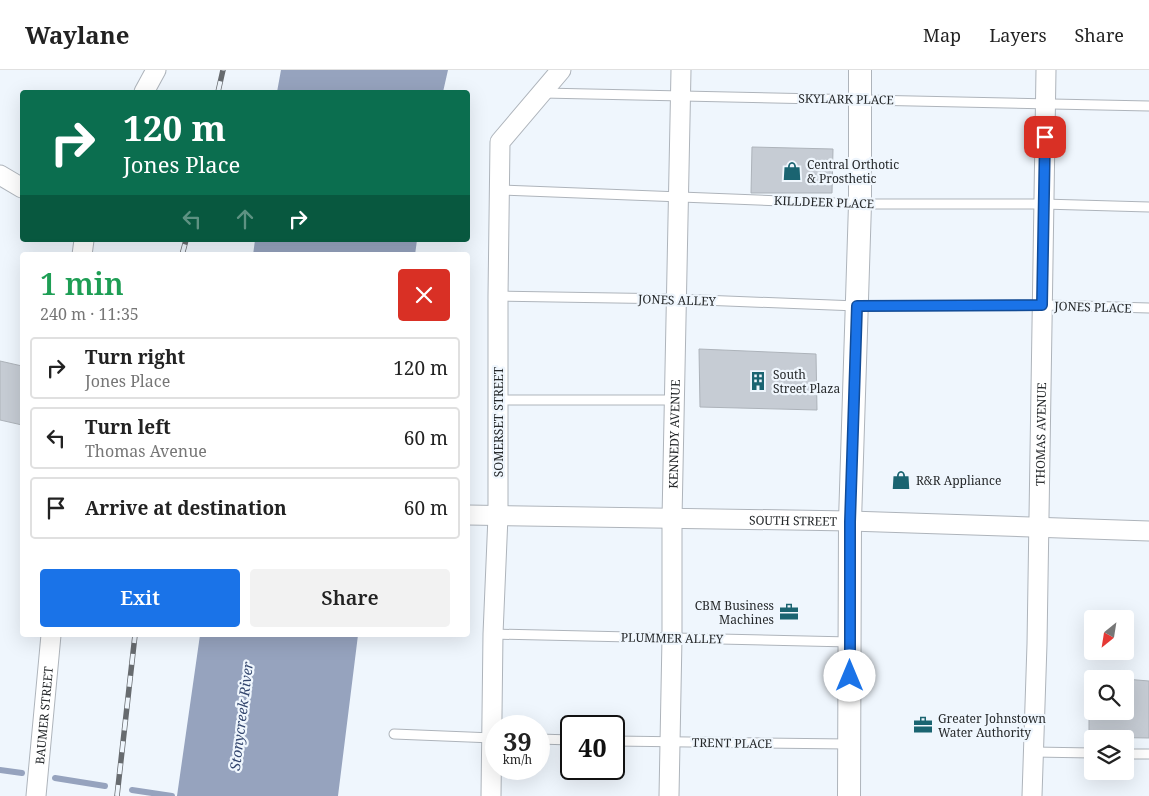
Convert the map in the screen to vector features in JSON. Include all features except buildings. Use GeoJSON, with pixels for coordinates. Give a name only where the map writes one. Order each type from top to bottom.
{"type":"FeatureCollection","features":[{"type":"Feature","properties":{"kind":"street"},"geometry":{"type":"LineString","coordinates":[[145,90],[156,70]]}},
{"type":"Feature","properties":{"kind":"street","name":"SOMERSET STREET"},"geometry":{"type":"LineString","coordinates":[[494,715],[493,634],[498,516],[498,190],[500,142],[561,70]]}},
{"type":"Feature","properties":{"kind":"street","name":"KENNEDY AVENUE"},"geometry":{"type":"LineString","coordinates":[[669,796],[672,519],[680,197],[681,70]]}},
{"type":"Feature","properties":{"kind":"street"},"geometry":{"type":"LineString","coordinates":[[849,796],[850,522],[860,204],[860,70]]}},
{"type":"Feature","properties":{"kind":"street","name":"THOMAS AVENUE"},"geometry":{"type":"LineString","coordinates":[[1032,796],[1046,70]]}},
{"type":"Feature","properties":{"kind":"street"},"geometry":{"type":"LineString","coordinates":[[0,175],[20,187]]}},
{"type":"Feature","properties":{"kind":"street","name":"SOUTH STREET"},"geometry":{"type":"LineString","coordinates":[[470,515],[850,522],[1149,531]]}},
{"type":"Feature","properties":{"kind":"street","name":"BAUMER STREET"},"geometry":{"type":"LineString","coordinates":[[36,796],[51,637]]}},
{"type":"Feature","properties":{"kind":"street","name":"SOMERSET STREET"},"geometry":{"type":"LineString","coordinates":[[491,796],[492,780]]}},
{"type":"Feature","properties":{"kind":"lane","name":"SKYLARK PLACE"},"geometry":{"type":"LineString","coordinates":[[543,93],[1149,106]]}},
{"type":"Feature","properties":{"kind":"lane","name":"KILLDEER PLACE"},"geometry":{"type":"LineString","coordinates":[[498,190],[860,204],[1043,204],[1149,207]]}},
{"type":"Feature","properties":{"kind":"lane","name":"JONES ALLEY"},"geometry":{"type":"LineString","coordinates":[[498,296],[677,299],[857,306]]}},
{"type":"Feature","properties":{"kind":"lane","name":"JONES PLACE"},"geometry":{"type":"LineString","coordinates":[[857,306],[1042,305],[1149,308]]}},
{"type":"Feature","properties":{"kind":"lane"},"geometry":{"type":"LineString","coordinates":[[498,400],[674,400]]}},
{"type":"Feature","properties":{"kind":"lane","name":"PLUMMER ALLEY"},"geometry":{"type":"LineString","coordinates":[[493,634],[850,642]]}},
{"type":"Feature","properties":{"kind":"lane"},"geometry":{"type":"LineString","coordinates":[[394,734],[485,738]]}},
{"type":"Feature","properties":{"kind":"lane","name":"TRENT PLACE"},"geometry":{"type":"LineString","coordinates":[[625,741],[850,744]]}},
{"type":"Feature","properties":{"kind":"lane"},"geometry":{"type":"LineString","coordinates":[[1034,752],[1084,753]]}},
{"type":"Feature","properties":{"kind":"lane"},"geometry":{"type":"LineString","coordinates":[[1134,754],[1149,754]]}},
{"type":"Feature","properties":{"kind":"water"},"geometry":{"type":"Polygon","coordinates":[[[281,70],[448,70],[443,90],[277,90],[281,70]]]}},
{"type":"Feature","properties":{"kind":"water"},"geometry":{"type":"Polygon","coordinates":[[[255,242],[417,242],[415,252],[253,252],[255,242]]]}},
{"type":"Feature","properties":{"kind":"water","name":"Stonycreek River"},"geometry":{"type":"Polygon","coordinates":[[[200,637],[358,637],[338,796],[177,796],[200,637]]]}},
{"type":"Feature","properties":{"kind":"waterway"},"geometry":{"type":"LineString","coordinates":[[0,770],[22,773]]}},
{"type":"Feature","properties":{"kind":"waterway"},"geometry":{"type":"LineString","coordinates":[[55,778],[105,786]]}},
{"type":"Feature","properties":{"kind":"waterway"},"geometry":{"type":"LineString","coordinates":[[132,790],[172,796]]}},
{"type":"Feature","properties":{"kind":"railway"},"geometry":{"type":"LineString","coordinates":[[218,90],[223,70]]}},
{"type":"Feature","properties":{"kind":"railway"},"geometry":{"type":"LineString","coordinates":[[183,252],[185,242]]}},
{"type":"Feature","properties":{"kind":"railway"},"geometry":{"type":"LineString","coordinates":[[117,796],[135,637]]}},
{"type":"Feature","properties":{"kind":"place","name":"Central Orthotic & Prosthetic"},"geometry":{"type":"Point","coordinates":[792,171]}},
{"type":"Feature","properties":{"kind":"place","name":"South Street Plaza"},"geometry":{"type":"Point","coordinates":[758,381]}},
{"type":"Feature","properties":{"kind":"place","name":"R&R Appliance"},"geometry":{"type":"Point","coordinates":[901,480]}},
{"type":"Feature","properties":{"kind":"place","name":"CBM Business Machines"},"geometry":{"type":"Point","coordinates":[789,612]}},
{"type":"Feature","properties":{"kind":"place","name":"Greater Johnstown Water Authority"},"geometry":{"type":"Point","coordinates":[923,725]}},
{"type":"Feature","properties":{"kind":"route"},"geometry":{"type":"LineString","coordinates":[[850,676],[850,522],[857,306],[1042,305],[1045,137]]}}]}
